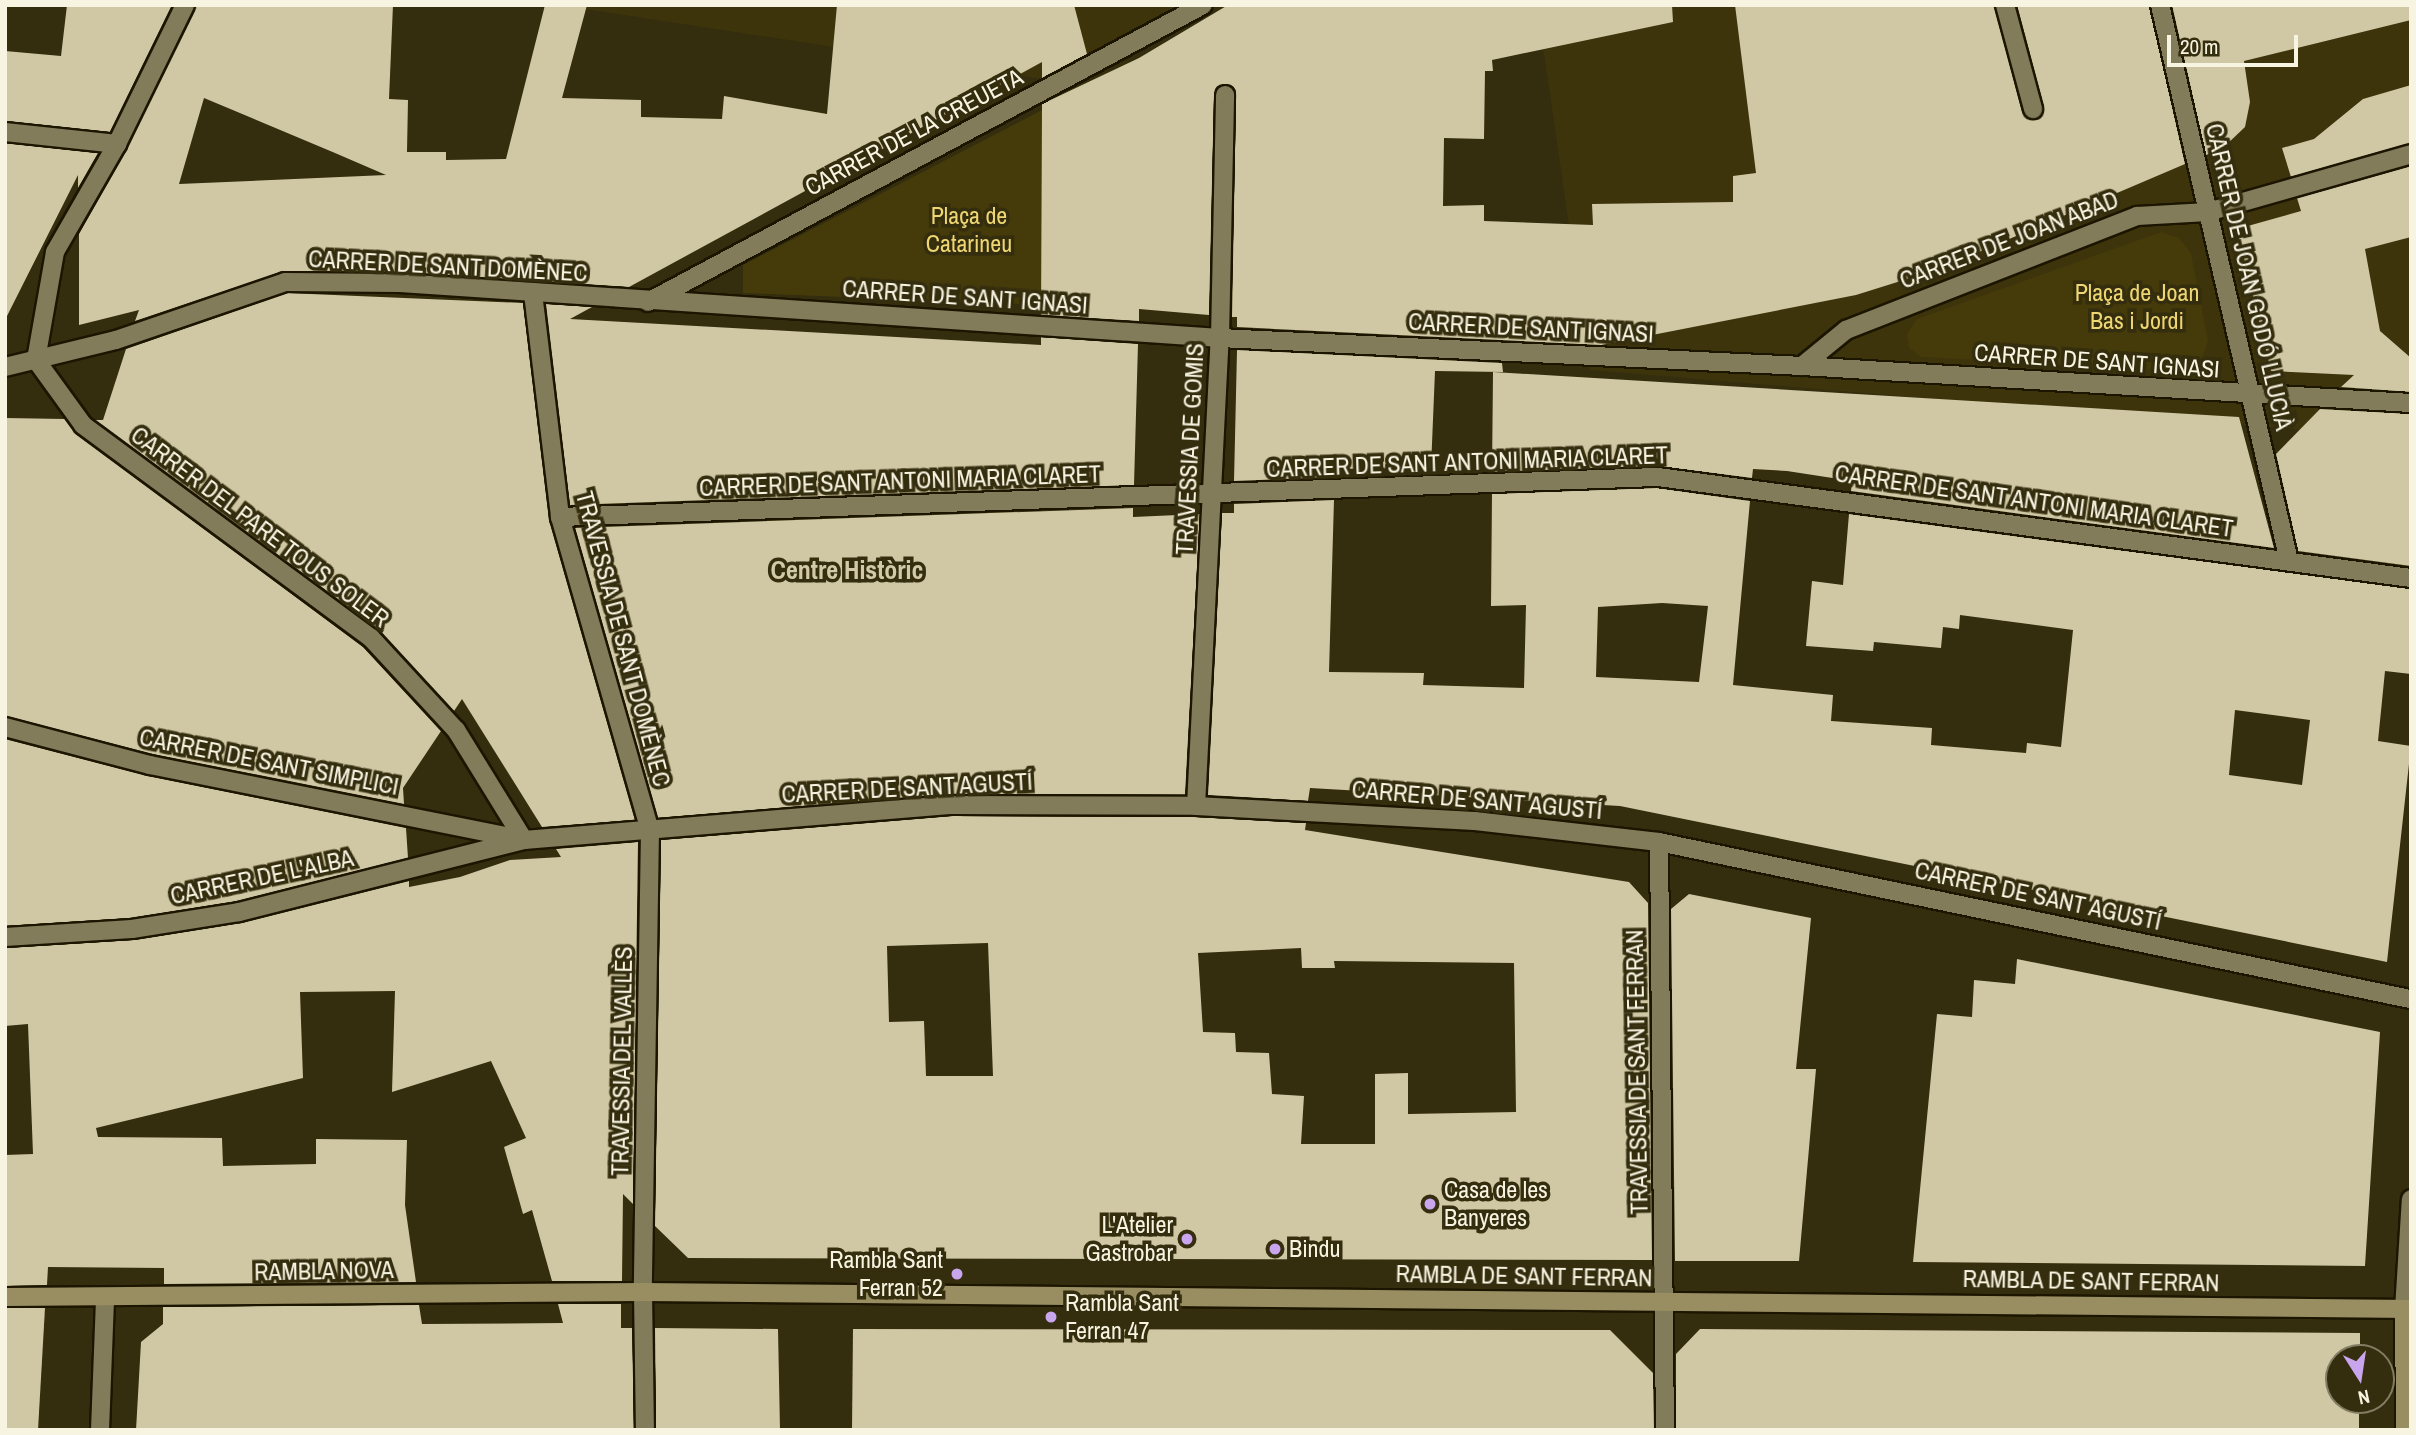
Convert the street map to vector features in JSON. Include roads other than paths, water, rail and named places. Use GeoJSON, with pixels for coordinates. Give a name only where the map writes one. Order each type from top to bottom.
{"type":"FeatureCollection","features":[{"type":"Feature","properties":{"kind":"street"},"geometry":{"type":"LineString","coordinates":[[36,360],[55,252],[117,144],[185,5]]}},
{"type":"Feature","properties":{"kind":"street","name":"CARRER DE LA CREUETA"},"geometry":{"type":"LineString","coordinates":[[648,302],[1203,5]]}},
{"type":"Feature","properties":{"kind":"street"},"geometry":{"type":"LineString","coordinates":[[2005,5],[2033,109]]}},
{"type":"Feature","properties":{"kind":"street","name":"CARRER DE JOAN GODÓ LLUCIÀ"},"geometry":{"type":"LineString","coordinates":[[2160,5],[2253,396],[2289,561]]}},
{"type":"Feature","properties":{"kind":"street","name":"TRAVESSIA DE GOMIS"},"geometry":{"type":"LineString","coordinates":[[1196,806],[1220,338],[1226,95]]}},
{"type":"Feature","properties":{"kind":"street"},"geometry":{"type":"LineString","coordinates":[[5,132],[117,144]]}},
{"type":"Feature","properties":{"kind":"street","name":"CARRER DE JOAN ABAD"},"geometry":{"type":"LineString","coordinates":[[1802,366],[1846,330],[2137,216],[2208,212],[2411,154]]}},
{"type":"Feature","properties":{"kind":"street","name":"CARRER DE SANT DOMÈNEC"},"geometry":{"type":"LineString","coordinates":[[5,367],[116,340],[285,282],[400,283],[648,302]]}},
{"type":"Feature","properties":{"kind":"street","name":"TRAVESSIA DE SANT DOMÈNEC"},"geometry":{"type":"LineString","coordinates":[[533,293],[560,517],[650,830]]}},
{"type":"Feature","properties":{"kind":"street","name":"CARRER DE SANT IGNASI"},"geometry":{"type":"LineString","coordinates":[[648,302],[1220,338],[1802,366],[2253,396],[2411,403]]}},
{"type":"Feature","properties":{"kind":"street","name":"CARRER DEL PARE TOUS SOLER"},"geometry":{"type":"LineString","coordinates":[[36,360],[83,425],[371,638],[456,730],[524,840]]}},
{"type":"Feature","properties":{"kind":"street","name":"CARRER DE SANT ANTONI MARIA CLARET"},"geometry":{"type":"LineString","coordinates":[[560,517],[1658,477],[2411,578]]}},
{"type":"Feature","properties":{"kind":"street","name":"CARRER DE SANT SIMPLICI"},"geometry":{"type":"LineString","coordinates":[[5,726],[150,765],[524,840]]}},
{"type":"Feature","properties":{"kind":"street","name":"CARRER DE SANT AGUSTÍ"},"geometry":{"type":"LineString","coordinates":[[524,840],[953,805],[1196,806],[1475,821],[1659,842],[2410,999]]}},
{"type":"Feature","properties":{"kind":"street","name":"TRAVESSIA DEL VALLÈS"},"geometry":{"type":"LineString","coordinates":[[645,1430],[643,1292],[650,830]]}},
{"type":"Feature","properties":{"kind":"street","name":"CARRER DE L'ALBA"},"geometry":{"type":"LineString","coordinates":[[5,937],[132,929],[239,912],[524,840]]}},
{"type":"Feature","properties":{"kind":"street","name":"TRAVESSIA DE SANT FERRAN"},"geometry":{"type":"LineString","coordinates":[[1659,842],[1665,1430]]}},
{"type":"Feature","properties":{"kind":"street"},"geometry":{"type":"LineString","coordinates":[[2410,999],[2411,986]]}},
{"type":"Feature","properties":{"kind":"street"},"geometry":{"type":"LineString","coordinates":[[2405,1430],[2411,1199]]}},
{"type":"Feature","properties":{"kind":"street","name":"RAMBLA NOVA"},"geometry":{"type":"LineString","coordinates":[[5,1297],[643,1292]]}},
{"type":"Feature","properties":{"kind":"street","name":"RAMBLA DE SANT FERRAN"},"geometry":{"type":"LineString","coordinates":[[643,1292],[2408,1309]]}},
{"type":"Feature","properties":{"kind":"street"},"geometry":{"type":"LineString","coordinates":[[100,1430],[105,1298]]}},
{"type":"Feature","properties":{"kind":"place","name":"Casa de les Banyeres"},"geometry":{"type":"Point","coordinates":[1430,1204]}},
{"type":"Feature","properties":{"kind":"place","name":"L'Atelier Gastrobar"},"geometry":{"type":"Point","coordinates":[1187,1239]}},
{"type":"Feature","properties":{"kind":"place","name":"Bindu"},"geometry":{"type":"Point","coordinates":[1275,1249]}},
{"type":"Feature","properties":{"kind":"place","name":"Rambla Sant Ferran 52"},"geometry":{"type":"Point","coordinates":[957,1274]}},
{"type":"Feature","properties":{"kind":"place","name":"Rambla Sant Ferran 47"},"geometry":{"type":"Point","coordinates":[1051,1317]}},
{"type":"Feature","properties":{"kind":"district","name":"Centre Històric"},"geometry":{"type":"Point","coordinates":[847,570]}},
{"type":"Feature","properties":{"kind":"park label","name":"Plaça de Catarineu"},"geometry":{"type":"Point","coordinates":[969,230]}},
{"type":"Feature","properties":{"kind":"park label","name":"Plaça de Joan Bas i Jordi"},"geometry":{"type":"Point","coordinates":[2137,307]}}]}
